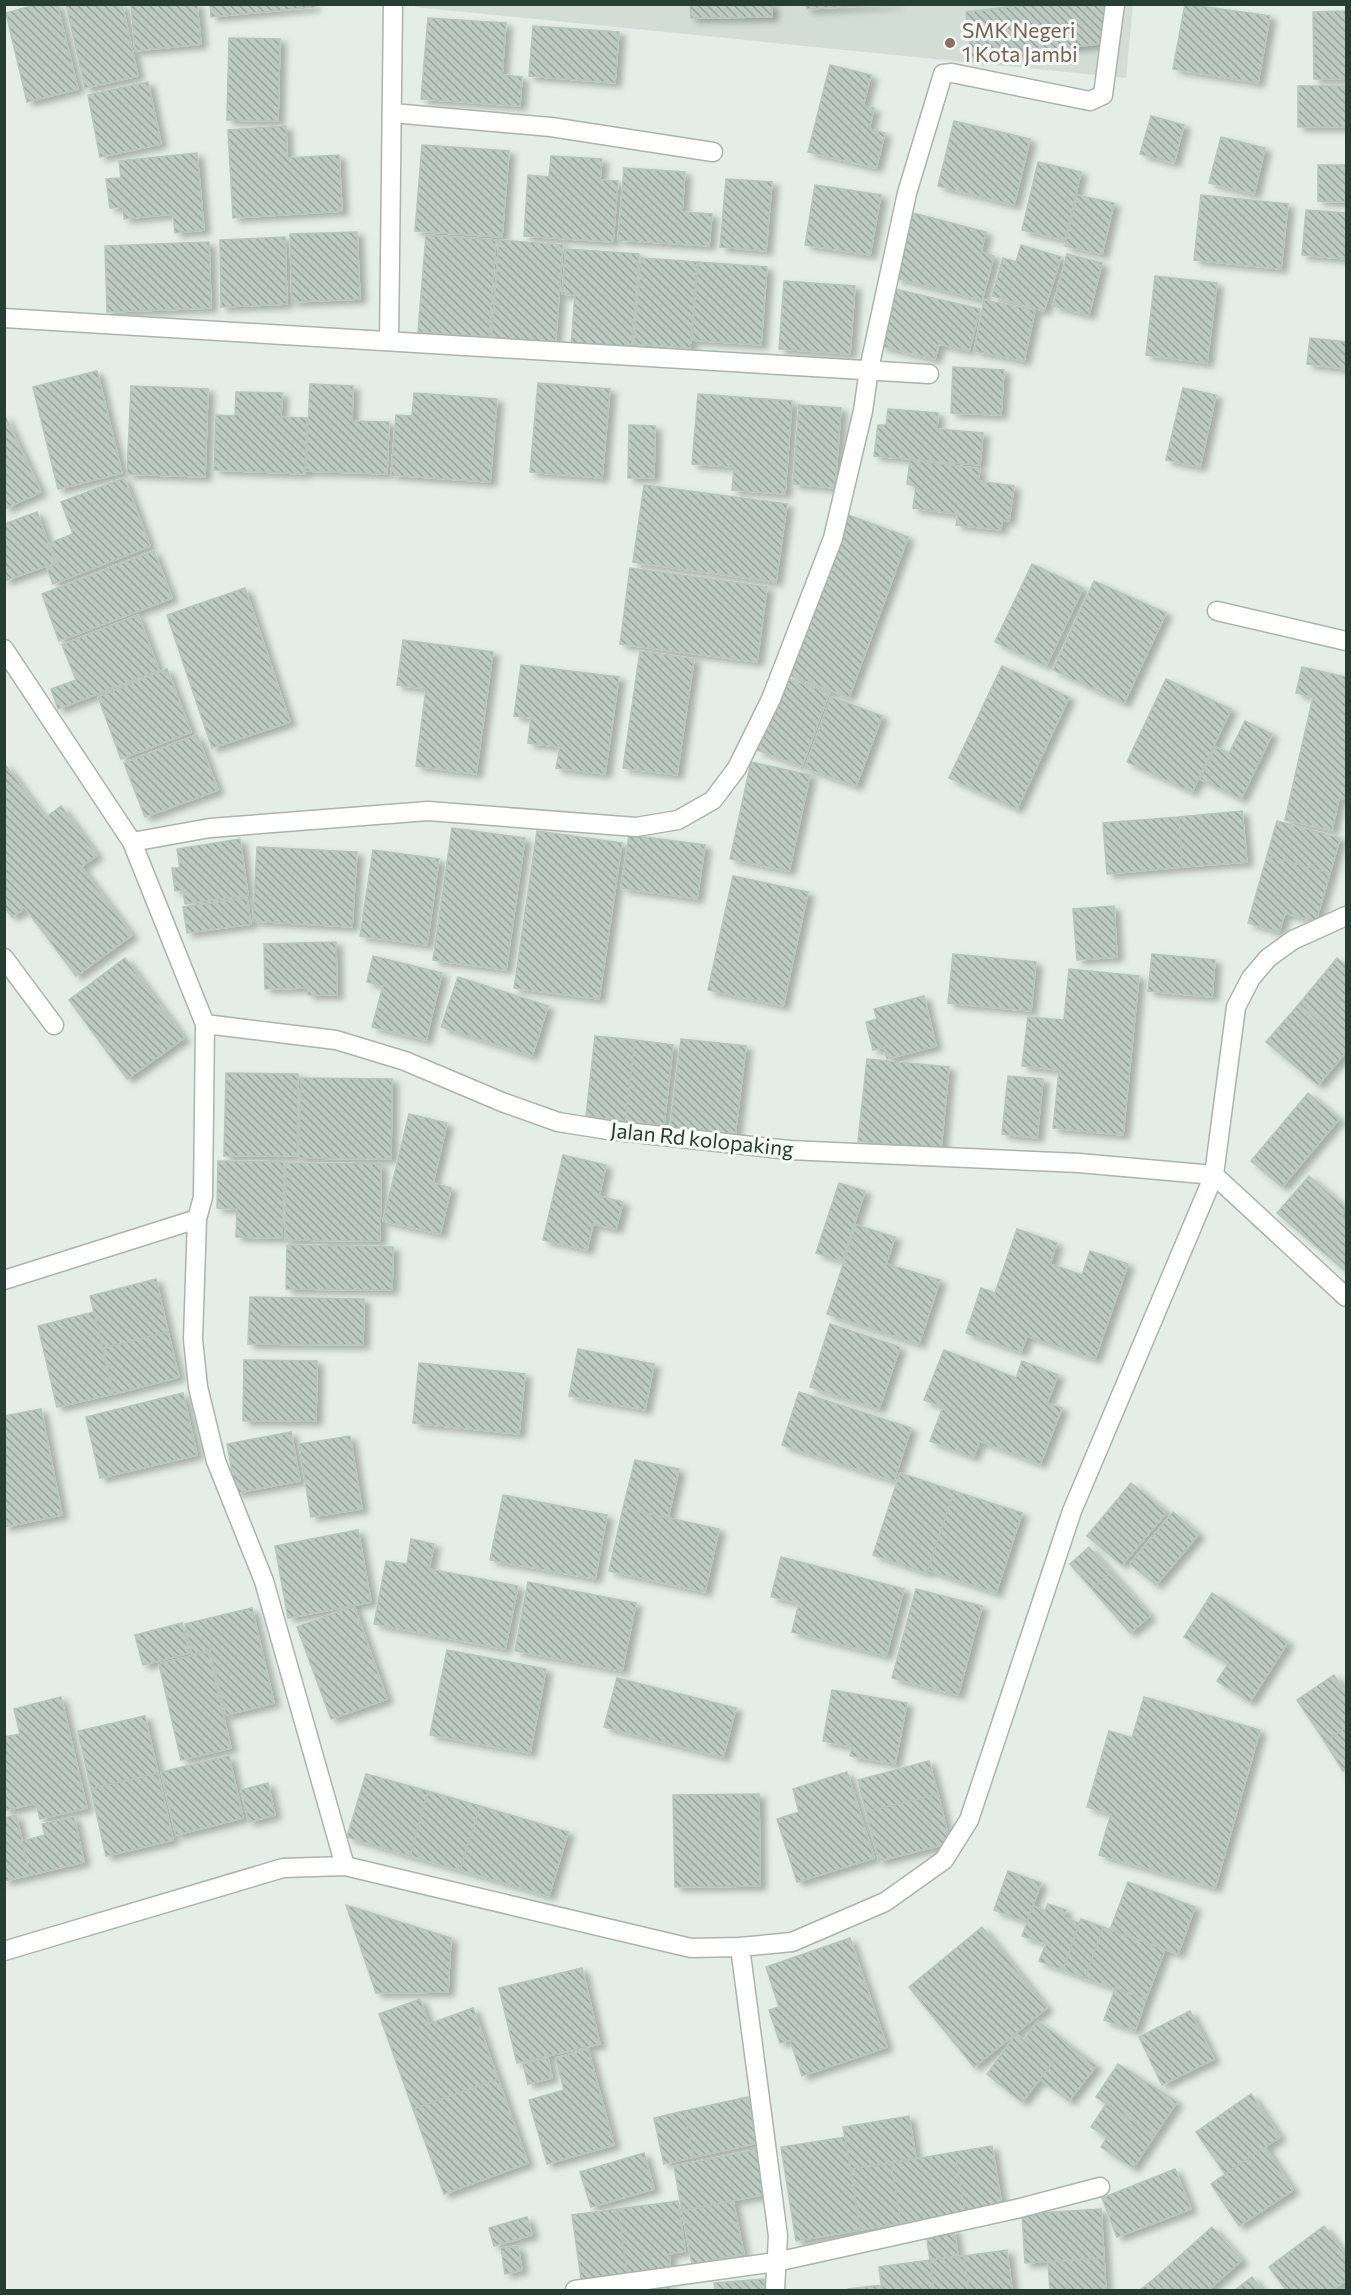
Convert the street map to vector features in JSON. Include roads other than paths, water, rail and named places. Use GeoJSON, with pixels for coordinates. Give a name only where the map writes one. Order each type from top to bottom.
{"type":"FeatureCollection","features":[{"type":"Feature","properties":{"kind":"street"},"geometry":{"type":"LineString","coordinates":[[389,341],[393,4]]}},
{"type":"Feature","properties":{"kind":"street"},"geometry":{"type":"LineString","coordinates":[[132,842],[210,828],[428,811],[636,827],[678,820],[713,800],[738,768],[771,699],[833,538],[907,193],[943,74],[952,73],[1090,101],[1103,95],[1115,4]]}},
{"type":"Feature","properties":{"kind":"street"},"geometry":{"type":"LineString","coordinates":[[392,113],[551,127],[713,152]]}},
{"type":"Feature","properties":{"kind":"street"},"geometry":{"type":"LineString","coordinates":[[4,318],[929,374]]}},
{"type":"Feature","properties":{"kind":"street"},"geometry":{"type":"LineString","coordinates":[[1217,611],[1347,641]]}},
{"type":"Feature","properties":{"kind":"street"},"geometry":{"type":"LineString","coordinates":[[4,649],[132,842],[205,1024],[202,1197],[197,1219],[193,1339],[201,1398],[216,1461],[264,1581],[345,1866]]}},
{"type":"Feature","properties":{"kind":"street"},"geometry":{"type":"LineString","coordinates":[[4,1951],[283,1868],[345,1866],[691,1948],[740,1947],[792,1942],[885,1902],[944,1860],[969,1820],[1072,1511],[1214,1175],[1236,1007],[1251,978],[1268,958],[1293,940],[1347,916]]}},
{"type":"Feature","properties":{"kind":"street"},"geometry":{"type":"LineString","coordinates":[[4,958],[54,1025]]}},
{"type":"Feature","properties":{"kind":"street","name":"Jalan Rd kolopaking"},"geometry":{"type":"LineString","coordinates":[[205,1024],[336,1040],[405,1061],[502,1102],[558,1122],[608,1130],[789,1150],[1079,1163],[1214,1175]]}},
{"type":"Feature","properties":{"kind":"street"},"geometry":{"type":"LineString","coordinates":[[1214,1175],[1347,1298]]}},
{"type":"Feature","properties":{"kind":"street"},"geometry":{"type":"LineString","coordinates":[[4,1280],[197,1219]]}},
{"type":"Feature","properties":{"kind":"street"},"geometry":{"type":"LineString","coordinates":[[740,1947],[777,2236],[775,2290]]}},
{"type":"Feature","properties":{"kind":"street"},"geometry":{"type":"LineString","coordinates":[[575,2290],[776,2262],[1016,2209],[1100,2187]]}},
{"type":"Feature","properties":{"kind":"place","name":"SMK Negeri 1 Kota Jambi"},"geometry":{"type":"Point","coordinates":[950,43]}}]}
